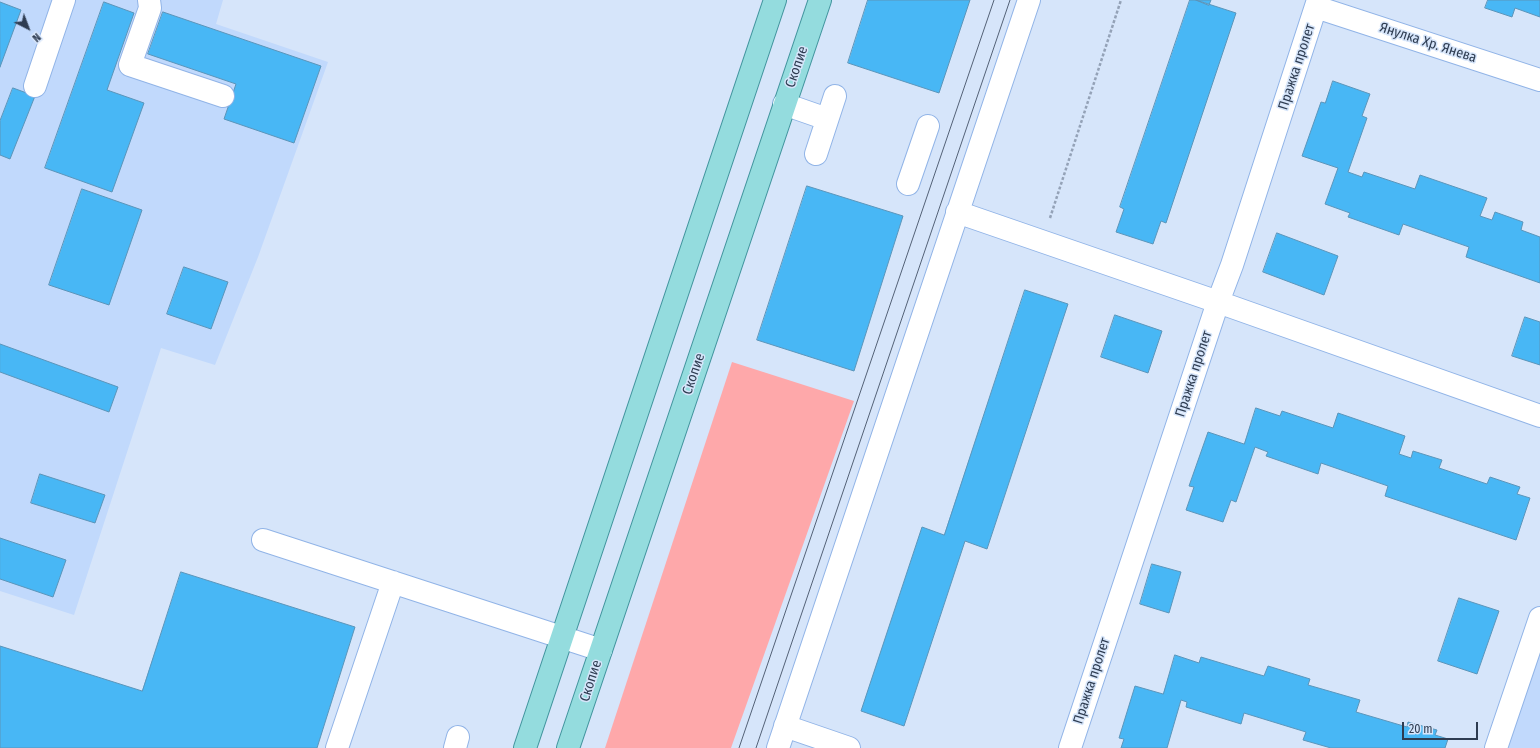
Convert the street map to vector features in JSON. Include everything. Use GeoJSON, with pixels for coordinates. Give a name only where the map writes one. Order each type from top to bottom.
{"type":"FeatureCollection","features":[{"type":"Feature","properties":{"kind":"main road","name":"Скопие"},"geometry":{"type":"LineString","coordinates":[[568,748],[820,0]]}},
{"type":"Feature","properties":{"kind":"main road"},"geometry":{"type":"LineString","coordinates":[[525,748],[770,1]]}},
{"type":"Feature","properties":{"kind":"street"},"geometry":{"type":"LineString","coordinates":[[35,86],[64,0]]}},
{"type":"Feature","properties":{"kind":"street"},"geometry":{"type":"LineString","coordinates":[[150,0],[150,8],[130,65],[223,96]]}},
{"type":"Feature","properties":{"kind":"street"},"geometry":{"type":"LineString","coordinates":[[778,748],[1029,0]]}},
{"type":"Feature","properties":{"kind":"street","name":"Янулка Хр. Янева"},"geometry":{"type":"LineString","coordinates":[[1317,3],[1540,80]]}},
{"type":"Feature","properties":{"kind":"street","name":"Пражка пролет"},"geometry":{"type":"LineString","coordinates":[[1070,748],[1218,302],[1232,265],[1317,3]]}},
{"type":"Feature","properties":{"kind":"street"},"geometry":{"type":"LineString","coordinates":[[816,154],[836,96]]}},
{"type":"Feature","properties":{"kind":"street"},"geometry":{"type":"LineString","coordinates":[[784,104],[827,119]]}},
{"type":"Feature","properties":{"kind":"street"},"geometry":{"type":"LineString","coordinates":[[908,184],[928,126]]}},
{"type":"Feature","properties":{"kind":"street"},"geometry":{"type":"LineString","coordinates":[[957,212],[1043,240],[1540,416]]}},
{"type":"Feature","properties":{"kind":"street"},"geometry":{"type":"LineString","coordinates":[[263,540],[601,650]]}},
{"type":"Feature","properties":{"kind":"street"},"geometry":{"type":"LineString","coordinates":[[337,748],[393,582]]}},
{"type":"Feature","properties":{"kind":"street"},"geometry":{"type":"LineString","coordinates":[[1496,748],[1540,618]]}},
{"type":"Feature","properties":{"kind":"street"},"geometry":{"type":"LineString","coordinates":[[785,726],[849,748]]}},
{"type":"Feature","properties":{"kind":"path"},"geometry":{"type":"LineString","coordinates":[[1043,240],[1121,0]]}},
{"type":"Feature","properties":{"kind":"shaded area"},"geometry":{"type":"Polygon","coordinates":[[[0,0],[223,0],[216,24],[328,62],[258,257],[215,365],[161,348],[74,615],[0,591],[0,0]]]}},
{"type":"Feature","properties":{"kind":"shaded area"},"geometry":{"type":"Polygon","coordinates":[[[732,362],[854,401],[731,748],[605,748],[732,362]]]}},
{"type":"Feature","properties":{"kind":"shaded area"},"geometry":{"type":"Polygon","coordinates":[[[1540,637],[1540,748],[1503,748],[1540,637]]]}},
{"type":"Feature","properties":{"kind":"building"},"geometry":{"type":"Polygon","coordinates":[[[868,0],[970,0],[939,93],[848,63],[868,0]]]}},
{"type":"Feature","properties":{"kind":"building"},"geometry":{"type":"Polygon","coordinates":[[[1190,0],[1196,0],[1236,13],[1166,223],[1161,221],[1153,244],[1116,232],[1124,209],[1120,207],[1190,0]]]}},
{"type":"Feature","properties":{"kind":"building"},"geometry":{"type":"Polygon","coordinates":[[[1196,0],[1211,0],[1209,5],[1196,0]]]}},
{"type":"Feature","properties":{"kind":"building"},"geometry":{"type":"Polygon","coordinates":[[[1488,0],[1540,0],[1540,17],[1515,8],[1512,17],[1485,8],[1488,0]]]}},
{"type":"Feature","properties":{"kind":"building"},"geometry":{"type":"Polygon","coordinates":[[[0,2],[21,10],[0,67],[0,2]]]}},
{"type":"Feature","properties":{"kind":"building"},"geometry":{"type":"Polygon","coordinates":[[[104,2],[134,13],[107,90],[144,103],[112,192],[45,168],[104,2]]]}},
{"type":"Feature","properties":{"kind":"building"},"geometry":{"type":"Polygon","coordinates":[[[163,12],[321,66],[294,143],[224,119],[236,84],[148,54],[163,12]]]}},
{"type":"Feature","properties":{"kind":"building"},"geometry":{"type":"Polygon","coordinates":[[[1333,81],[1370,94],[1362,116],[1367,118],[1348,172],[1362,177],[1364,172],[1415,189],[1420,175],[1487,198],[1480,216],[1492,220],[1495,212],[1523,222],[1521,230],[1540,237],[1540,283],[1466,257],[1469,247],[1403,224],[1399,235],[1348,217],[1350,213],[1325,204],[1338,168],[1302,156],[1321,102],[1325,103],[1333,81]]]}},
{"type":"Feature","properties":{"kind":"building"},"geometry":{"type":"Polygon","coordinates":[[[13,88],[35,96],[10,159],[0,155],[0,121],[13,88]]]}},
{"type":"Feature","properties":{"kind":"building"},"geometry":{"type":"Polygon","coordinates":[[[807,186],[903,216],[854,371],[757,340],[807,186]]]}},
{"type":"Feature","properties":{"kind":"building"},"geometry":{"type":"Polygon","coordinates":[[[82,189],[142,210],[109,305],[49,285],[82,189]]]}},
{"type":"Feature","properties":{"kind":"building"},"geometry":{"type":"Polygon","coordinates":[[[1277,233],[1338,256],[1324,295],[1263,272],[1277,233]]]}},
{"type":"Feature","properties":{"kind":"building"},"geometry":{"type":"Polygon","coordinates":[[[184,267],[228,282],[211,329],[167,314],[184,267]]]}},
{"type":"Feature","properties":{"kind":"building"},"geometry":{"type":"Polygon","coordinates":[[[1025,290],[1068,304],[987,549],[965,541],[904,726],[861,711],[922,527],[944,535],[1025,290]]]}},
{"type":"Feature","properties":{"kind":"building"},"geometry":{"type":"Polygon","coordinates":[[[1115,315],[1162,331],[1148,373],[1101,357],[1115,315]]]}},
{"type":"Feature","properties":{"kind":"building"},"geometry":{"type":"Polygon","coordinates":[[[1525,317],[1540,322],[1540,365],[1512,356],[1525,317]]]}},
{"type":"Feature","properties":{"kind":"building"},"geometry":{"type":"Polygon","coordinates":[[[0,344],[118,387],[109,412],[0,372],[0,344]]]}},
{"type":"Feature","properties":{"kind":"building"},"geometry":{"type":"Polygon","coordinates":[[[1256,408],[1280,416],[1282,411],[1333,428],[1338,413],[1405,436],[1399,454],[1411,458],[1413,451],[1442,460],[1439,468],[1487,484],[1490,477],[1520,487],[1517,494],[1530,498],[1516,540],[1385,496],[1388,486],[1321,463],[1318,474],[1266,456],[1268,452],[1255,447],[1236,502],[1231,500],[1223,522],[1186,510],[1194,487],[1189,486],[1208,432],[1244,444],[1256,408]]]}},
{"type":"Feature","properties":{"kind":"building"},"geometry":{"type":"Polygon","coordinates":[[[40,474],[105,495],[95,523],[31,503],[40,474]]]}},
{"type":"Feature","properties":{"kind":"building"},"geometry":{"type":"Polygon","coordinates":[[[0,538],[66,560],[53,597],[0,579],[0,538]]]}},
{"type":"Feature","properties":{"kind":"building"},"geometry":{"type":"Polygon","coordinates":[[[1152,564],[1181,572],[1169,613],[1140,604],[1152,564]]]}},
{"type":"Feature","properties":{"kind":"building"},"geometry":{"type":"Polygon","coordinates":[[[181,572],[355,627],[317,748],[0,748],[0,646],[142,691],[181,572]]]}},
{"type":"Feature","properties":{"kind":"building"},"geometry":{"type":"Polygon","coordinates":[[[1459,598],[1499,611],[1477,674],[1438,661],[1459,598]]]}},
{"type":"Feature","properties":{"kind":"building"},"geometry":{"type":"Polygon","coordinates":[[[1175,655],[1199,663],[1201,657],[1264,676],[1268,666],[1310,679],[1308,685],[1360,700],[1356,712],[1407,727],[1408,722],[1437,730],[1435,735],[1448,739],[1445,748],[1331,748],[1303,740],[1306,732],[1244,713],[1241,724],[1186,707],[1187,702],[1181,700],[1167,748],[1121,748],[1124,739],[1119,738],[1135,686],[1163,694],[1175,655]]]}},
{"type":"Feature","properties":{"kind":"tram line"},"geometry":{"type":"LineString","coordinates":[[739,748],[994,0]]}},
{"type":"Feature","properties":{"kind":"tram line"},"geometry":{"type":"LineString","coordinates":[[756,748],[1010,0]]}}]}
